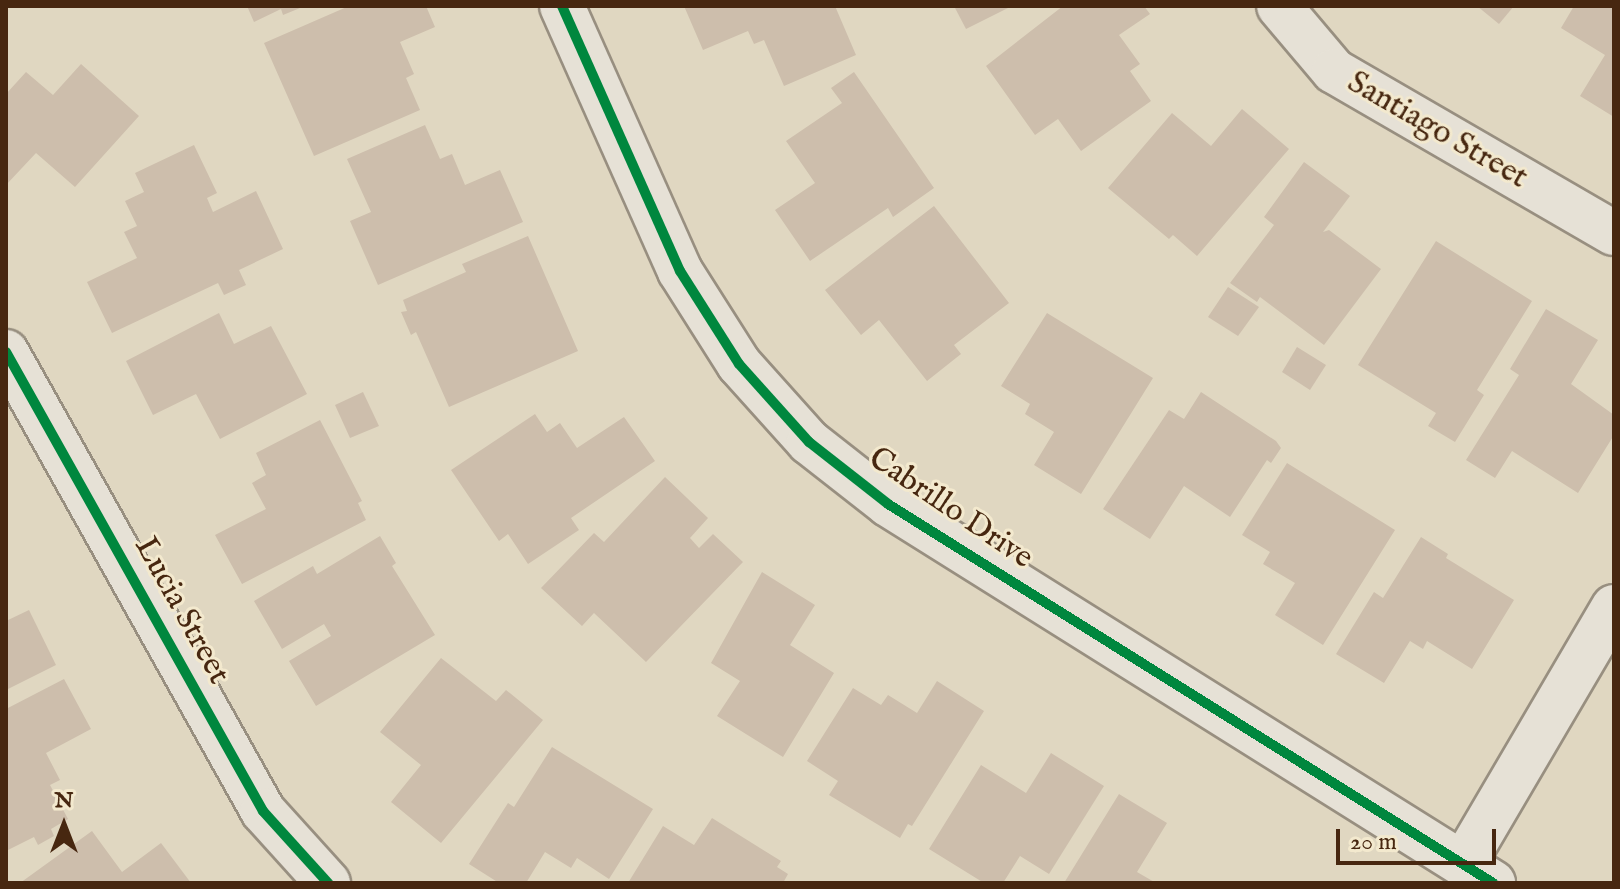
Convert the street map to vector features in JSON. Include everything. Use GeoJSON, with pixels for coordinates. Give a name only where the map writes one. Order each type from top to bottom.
{"type":"FeatureCollection","features":[{"type":"Feature","properties":{"kind":"street","name":"Cabrillo Drive"},"geometry":{"type":"LineString","coordinates":[[562,6],[680,271],[739,364],[809,442],[888,504],[1478,874]]}},
{"type":"Feature","properties":{"kind":"street","name":"Santiago Street"},"geometry":{"type":"LineString","coordinates":[[1279,6],[1334,71],[1614,233]]}},
{"type":"Feature","properties":{"kind":"street","name":"Lucia Street"},"geometry":{"type":"LineString","coordinates":[[6,352],[263,811],[328,883]]}},
{"type":"Feature","properties":{"kind":"street"},"geometry":{"type":"LineString","coordinates":[[1478,874],[1614,607]]}},
{"type":"Feature","properties":{"kind":"building"},"geometry":{"type":"Polygon","coordinates":[[[247,6],[305,6],[283,15],[281,9],[254,22],[247,6]]]}},
{"type":"Feature","properties":{"kind":"building"},"geometry":{"type":"Polygon","coordinates":[[[349,6],[426,6],[435,27],[400,42],[414,74],[406,78],[420,110],[314,156],[264,43],[349,6]]]}},
{"type":"Feature","properties":{"kind":"building"},"geometry":{"type":"Polygon","coordinates":[[[684,6],[835,6],[856,55],[784,86],[764,40],[754,44],[748,31],[703,50],[684,6]]]}},
{"type":"Feature","properties":{"kind":"building"},"geometry":{"type":"Polygon","coordinates":[[[954,6],[1012,6],[966,29],[954,6]]]}},
{"type":"Feature","properties":{"kind":"building"},"geometry":{"type":"Polygon","coordinates":[[[1063,6],[1144,6],[1150,14],[1119,35],[1140,64],[1130,71],[1151,101],[1081,151],[1058,119],[1035,135],[986,66],[1063,6]]]}},
{"type":"Feature","properties":{"kind":"building"},"geometry":{"type":"Polygon","coordinates":[[[1477,6],[1514,6],[1499,24],[1477,6]]]}},
{"type":"Feature","properties":{"kind":"building"},"geometry":{"type":"Polygon","coordinates":[[[1574,6],[1614,6],[1614,117],[1580,96],[1605,55],[1561,28],[1574,6]]]}},
{"type":"Feature","properties":{"kind":"building"},"geometry":{"type":"Polygon","coordinates":[[[81,64],[139,116],[75,187],[36,153],[6,185],[6,94],[26,72],[53,95],[81,64]]]}},
{"type":"Feature","properties":{"kind":"building"},"geometry":{"type":"Polygon","coordinates":[[[854,72],[934,188],[893,217],[888,208],[810,261],[775,210],[815,183],[786,141],[842,103],[831,88],[854,72]]]}},
{"type":"Feature","properties":{"kind":"building"},"geometry":{"type":"Polygon","coordinates":[[[1242,109],[1289,149],[1197,256],[1173,235],[1169,239],[1108,188],[1172,113],[1211,146],[1242,109]]]}},
{"type":"Feature","properties":{"kind":"building"},"geometry":{"type":"Polygon","coordinates":[[[425,125],[440,159],[452,154],[465,185],[500,170],[523,222],[378,285],[350,221],[371,212],[347,159],[425,125]]]}},
{"type":"Feature","properties":{"kind":"building"},"geometry":{"type":"Polygon","coordinates":[[[194,145],[217,193],[207,198],[213,212],[256,191],[283,249],[239,270],[246,285],[224,295],[218,283],[112,333],[87,282],[137,258],[124,232],[137,226],[125,201],[144,192],[135,173],[194,145]]]}},
{"type":"Feature","properties":{"kind":"building"},"geometry":{"type":"Polygon","coordinates":[[[1304,162],[1350,196],[1323,232],[1329,230],[1381,269],[1324,345],[1260,297],[1257,302],[1230,283],[1274,225],[1264,217],[1304,162]]]}},
{"type":"Feature","properties":{"kind":"building"},"geometry":{"type":"Polygon","coordinates":[[[934,206],[1009,303],[954,345],[961,354],[927,381],[879,320],[861,335],[825,290],[934,206]]]}},
{"type":"Feature","properties":{"kind":"building"},"geometry":{"type":"Polygon","coordinates":[[[528,236],[578,351],[449,407],[416,332],[411,335],[401,312],[407,311],[403,300],[466,272],[462,264],[528,236]]]}},
{"type":"Feature","properties":{"kind":"building"},"geometry":{"type":"Polygon","coordinates":[[[1436,241],[1532,301],[1477,390],[1484,395],[1455,442],[1428,426],[1436,413],[1358,365],[1436,241]]]}},
{"type":"Feature","properties":{"kind":"building"},"geometry":{"type":"Polygon","coordinates":[[[1228,287],[1259,307],[1238,336],[1208,317],[1228,287]]]}},
{"type":"Feature","properties":{"kind":"building"},"geometry":{"type":"Polygon","coordinates":[[[1546,309],[1598,340],[1571,384],[1614,415],[1614,435],[1578,493],[1512,451],[1495,478],[1466,460],[1519,375],[1510,369],[1546,309]]]}},
{"type":"Feature","properties":{"kind":"building"},"geometry":{"type":"Polygon","coordinates":[[[219,313],[234,344],[271,326],[307,394],[220,439],[196,394],[153,415],[126,361],[219,313]]]}},
{"type":"Feature","properties":{"kind":"building"},"geometry":{"type":"Polygon","coordinates":[[[1047,313],[1153,378],[1081,494],[1034,465],[1054,432],[1025,414],[1030,404],[1001,386],[1047,313]]]}},
{"type":"Feature","properties":{"kind":"building"},"geometry":{"type":"Polygon","coordinates":[[[1297,347],[1326,365],[1310,390],[1282,372],[1297,347]]]}},
{"type":"Feature","properties":{"kind":"building"},"geometry":{"type":"Polygon","coordinates":[[[363,392],[379,426],[350,438],[335,405],[363,392]]]}},
{"type":"Feature","properties":{"kind":"building"},"geometry":{"type":"Polygon","coordinates":[[[1201,392],[1276,441],[1281,448],[1271,463],[1267,460],[1230,517],[1184,486],[1150,539],[1103,509],[1169,410],[1184,419],[1201,392]]]}},
{"type":"Feature","properties":{"kind":"building"},"geometry":{"type":"Polygon","coordinates":[[[535,414],[547,432],[560,423],[577,448],[624,417],[655,461],[571,518],[579,530],[528,564],[508,534],[499,541],[451,470],[535,414]]]}},
{"type":"Feature","properties":{"kind":"building"},"geometry":{"type":"Polygon","coordinates":[[[320,420],[362,501],[358,503],[366,520],[242,584],[215,535],[266,509],[252,483],[266,475],[256,453],[320,420]]]}},
{"type":"Feature","properties":{"kind":"building"},"geometry":{"type":"Polygon","coordinates":[[[1287,463],[1395,530],[1323,645],[1275,615],[1295,583],[1263,564],[1270,552],[1242,535],[1287,463]]]}},
{"type":"Feature","properties":{"kind":"building"},"geometry":{"type":"Polygon","coordinates":[[[665,477],[708,518],[690,538],[699,548],[713,534],[743,562],[646,662],[594,613],[582,626],[541,588],[594,533],[604,542],[665,477]]]}},
{"type":"Feature","properties":{"kind":"building"},"geometry":{"type":"Polygon","coordinates":[[[380,536],[396,563],[392,566],[435,635],[316,706],[289,661],[331,636],[324,624],[282,649],[254,601],[313,566],[317,574],[380,536]]]}},
{"type":"Feature","properties":{"kind":"building"},"geometry":{"type":"Polygon","coordinates":[[[1421,537],[1448,554],[1446,558],[1514,600],[1472,669],[1427,641],[1423,649],[1410,641],[1384,683],[1336,654],[1374,592],[1383,598],[1421,537]]]}},
{"type":"Feature","properties":{"kind":"building"},"geometry":{"type":"Polygon","coordinates":[[[762,572],[815,605],[790,645],[834,673],[783,757],[717,716],[740,681],[711,663],[762,572]]]}},
{"type":"Feature","properties":{"kind":"building"},"geometry":{"type":"Polygon","coordinates":[[[29,610],[56,665],[6,690],[6,621],[29,610]]]}},
{"type":"Feature","properties":{"kind":"building"},"geometry":{"type":"Polygon","coordinates":[[[441,658],[496,701],[506,690],[543,720],[441,843],[391,802],[421,765],[380,732],[441,658]]]}},
{"type":"Feature","properties":{"kind":"building"},"geometry":{"type":"Polygon","coordinates":[[[64,679],[91,729],[46,753],[60,780],[50,785],[68,819],[51,829],[54,836],[38,845],[34,837],[6,851],[6,709],[64,679]]]}},
{"type":"Feature","properties":{"kind":"building"},"geometry":{"type":"Polygon","coordinates":[[[937,681],[984,711],[912,826],[908,824],[900,838],[829,795],[838,781],[807,761],[853,688],[881,705],[888,695],[917,713],[937,681]]]}},
{"type":"Feature","properties":{"kind":"building"},"geometry":{"type":"Polygon","coordinates":[[[552,747],[653,809],[609,879],[577,858],[571,868],[545,852],[526,883],[499,883],[469,864],[508,803],[514,807],[552,747]]]}},
{"type":"Feature","properties":{"kind":"building"},"geometry":{"type":"Polygon","coordinates":[[[1051,753],[1104,786],[1049,874],[1020,856],[1003,883],[984,883],[929,849],[981,765],[1026,793],[1051,753]]]}},
{"type":"Feature","properties":{"kind":"building"},"geometry":{"type":"Polygon","coordinates":[[[1119,794],[1167,823],[1137,872],[1156,883],[1064,883],[1119,794]]]}},
{"type":"Feature","properties":{"kind":"building"},"geometry":{"type":"Polygon","coordinates":[[[712,818],[781,861],[777,867],[788,874],[783,883],[628,883],[663,826],[694,845],[712,818]]]}},
{"type":"Feature","properties":{"kind":"building"},"geometry":{"type":"Polygon","coordinates":[[[92,831],[122,872],[161,843],[191,883],[20,883],[92,831]]]}},
{"type":"Feature","properties":{"kind":"cycle path"},"geometry":{"type":"LineString","coordinates":[[562,6],[680,271],[739,364],[809,442],[888,504],[1493,883]]}},
{"type":"Feature","properties":{"kind":"cycle path"},"geometry":{"type":"LineString","coordinates":[[6,352],[263,811],[328,883]]}}]}
